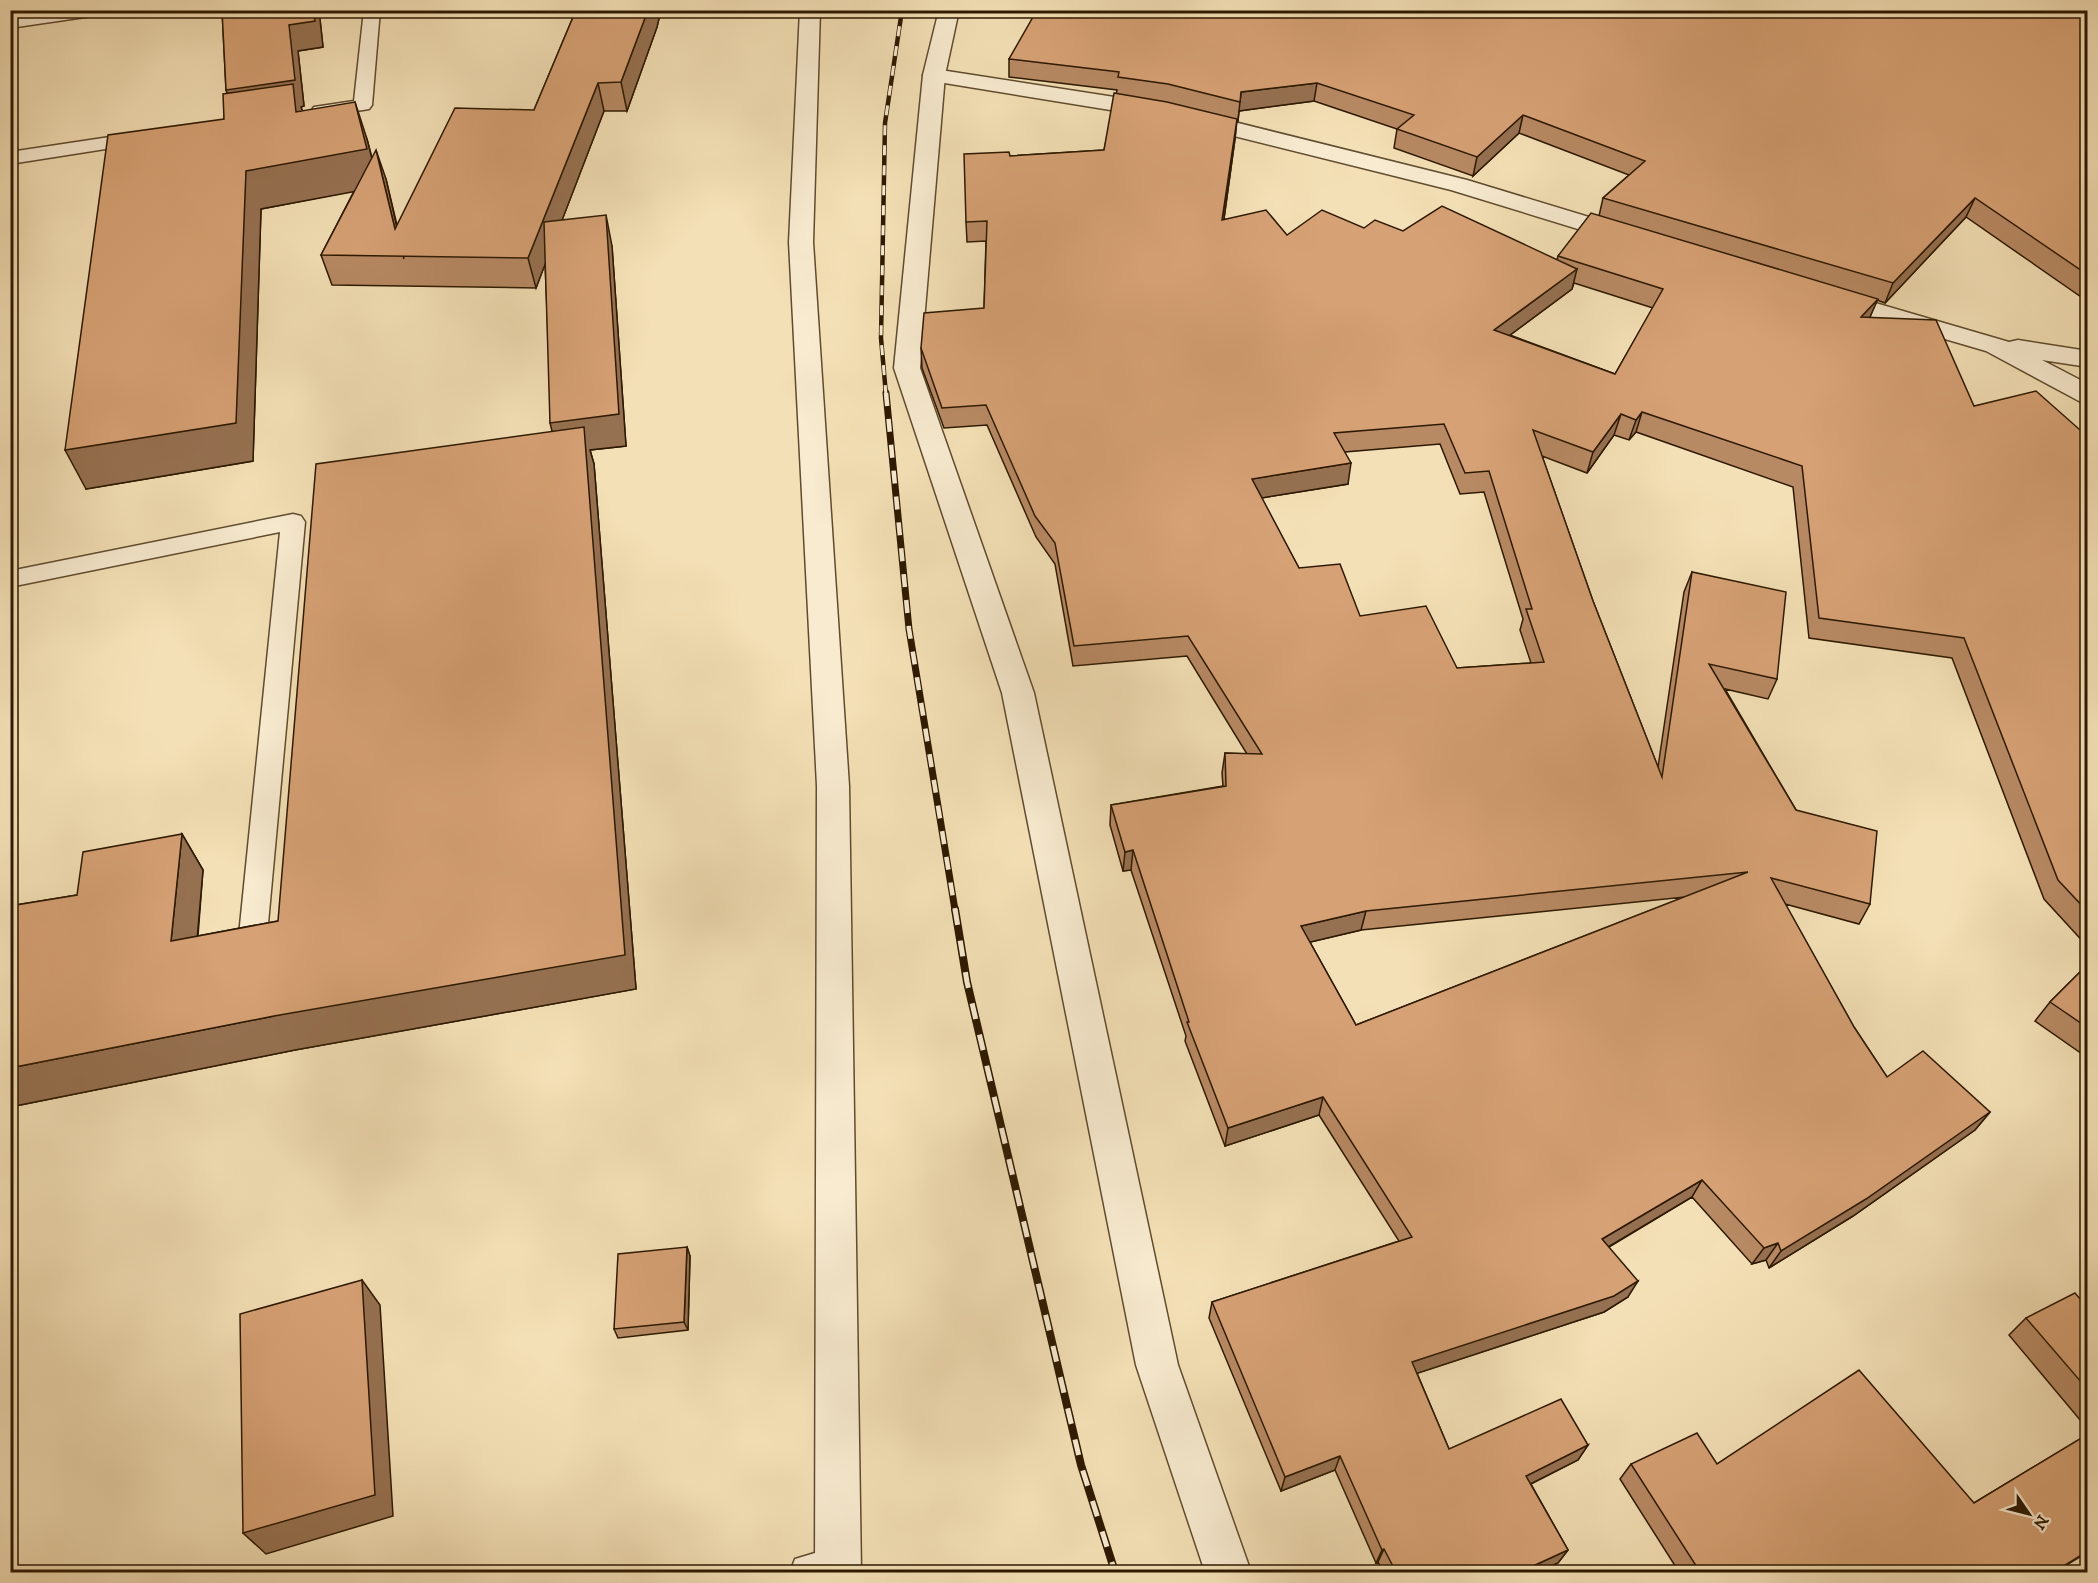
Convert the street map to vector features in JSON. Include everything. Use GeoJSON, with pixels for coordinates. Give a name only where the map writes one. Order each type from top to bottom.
{"type":"FeatureCollection","features":[{"type":"Feature","properties":{"kind":"street"},"geometry":{"type":"LineString","coordinates":[[810,10],[801,242],[833,786],[828,1570]]}},
{"type":"Feature","properties":{"kind":"street"},"geometry":{"type":"LineString","coordinates":[[949,10],[934,75],[907,368],[1018,693],[1157,1365],[1228,1572]]}},
{"type":"Feature","properties":{"kind":"street"},"geometry":{"type":"LineString","coordinates":[[934,75],[1166,112],[1460,185],[1650,244]]}},
{"type":"Feature","properties":{"kind":"street"},"geometry":{"type":"LineString","coordinates":[[1807,291],[1995,345],[2088,359]]}},
{"type":"Feature","properties":{"kind":"street"},"geometry":{"type":"LineString","coordinates":[[1995,345],[2088,395]]}},
{"type":"Feature","properties":{"kind":"lane"},"geometry":{"type":"LineString","coordinates":[[10,23],[99,10]]}},
{"type":"Feature","properties":{"kind":"lane"},"geometry":{"type":"LineString","coordinates":[[305,114],[363,105],[372,10]]}},
{"type":"Feature","properties":{"kind":"lane"},"geometry":{"type":"LineString","coordinates":[[10,158],[163,135]]}},
{"type":"Feature","properties":{"kind":"lane"},"geometry":{"type":"LineString","coordinates":[[10,579],[293,522],[252,945]]}},
{"type":"Feature","properties":{"kind":"building"},"geometry":{"type":"Polygon","coordinates":[[[222,10],[314,10],[315,21],[289,25],[295,80],[226,90],[222,10]]]}},
{"type":"Feature","properties":{"kind":"building"},"geometry":{"type":"Polygon","coordinates":[[[576,10],[648,10],[621,82],[598,83],[528,258],[321,255],[376,150],[395,229],[455,108],[534,110],[576,10]]]}},
{"type":"Feature","properties":{"kind":"building"},"geometry":{"type":"Polygon","coordinates":[[[1037,10],[2073,10],[2088,17],[2088,275],[1975,198],[1893,283],[1603,198],[1645,161],[1523,115],[1477,157],[1397,129],[1414,115],[1317,83],[1241,92],[1240,102],[1168,84],[1118,77],[1119,72],[1009,59],[1037,10]]]}},
{"type":"Feature","properties":{"kind":"building"},"geometry":{"type":"Polygon","coordinates":[[[293,84],[296,112],[355,102],[367,149],[246,171],[236,423],[65,450],[108,135],[224,119],[223,94],[293,84]]]}},
{"type":"Feature","properties":{"kind":"building"},"geometry":{"type":"Polygon","coordinates":[[[1114,93],[1167,102],[1237,119],[1222,220],[1266,210],[1287,235],[1322,210],[1364,228],[1375,220],[1403,231],[1442,206],[1577,269],[1494,330],[1615,374],[1663,289],[1558,256],[1591,213],[1878,299],[1861,317],[1936,320],[1974,406],[2036,391],[2088,437],[2088,912],[2058,880],[1964,638],[1819,618],[1802,466],[1642,412],[1636,420],[1621,414],[1593,452],[1533,430],[1593,601],[1662,777],[1692,572],[1786,592],[1777,679],[1709,664],[1796,810],[1877,831],[1870,904],[1771,878],[1854,1027],[1887,1077],[1923,1051],[1990,1112],[1866,1199],[1781,1251],[1778,1243],[1764,1248],[1702,1180],[1602,1239],[1638,1281],[1614,1296],[1412,1362],[1449,1449],[1561,1399],[1588,1445],[1526,1476],[1568,1550],[1520,1572],[1396,1572],[1384,1549],[1382,1550],[1340,1456],[1285,1477],[1212,1302],[1412,1237],[1323,1097],[1228,1128],[1187,1022],[1189,1022],[1133,850],[1125,852],[1111,805],[1226,786],[1225,753],[1262,754],[1188,636],[1074,646],[1055,543],[1035,516],[986,405],[942,408],[921,348],[924,313],[984,308],[987,221],[966,222],[964,154],[1009,152],[1010,156],[1104,150],[1114,93]],[[1444,424],[1334,433],[1351,463],[1252,479],[1299,568],[1340,564],[1360,616],[1426,606],[1457,668],[1544,662],[1526,609],[1532,609],[1489,471],[1465,473],[1444,424]],[[1748,872],[1366,911],[1301,926],[1356,1025],[1748,872]]]}},
{"type":"Feature","properties":{"kind":"building"},"geometry":{"type":"Polygon","coordinates":[[[606,215],[619,414],[550,423],[544,222],[606,215]]]}},
{"type":"Feature","properties":{"kind":"building"},"geometry":{"type":"Polygon","coordinates":[[[584,427],[625,955],[274,1016],[10,1068],[10,906],[77,895],[83,852],[182,834],[171,941],[278,921],[316,464],[584,427]]]}},
{"type":"Feature","properties":{"kind":"building"},"geometry":{"type":"Polygon","coordinates":[[[2088,964],[2088,1028],[2050,1002],[2088,964]]]}},
{"type":"Feature","properties":{"kind":"building"},"geometry":{"type":"Polygon","coordinates":[[[687,1247],[684,1322],[614,1329],[618,1254],[687,1247]]]}},
{"type":"Feature","properties":{"kind":"building"},"geometry":{"type":"Polygon","coordinates":[[[362,1280],[375,1495],[243,1533],[240,1314],[362,1280]]]}},
{"type":"Feature","properties":{"kind":"building"},"geometry":{"type":"Polygon","coordinates":[[[2075,1293],[2088,1308],[2088,1390],[2026,1318],[2075,1293]]]}},
{"type":"Feature","properties":{"kind":"building"},"geometry":{"type":"Polygon","coordinates":[[[1859,1370],[1974,1503],[2088,1434],[2088,1551],[2054,1572],[1700,1572],[1631,1464],[1697,1433],[1717,1464],[1859,1370]]]}},
{"type":"Feature","properties":{"kind":"railway"},"geometry":{"type":"LineString","coordinates":[[886,395],[881,338],[885,123],[902,10]]}},
{"type":"Feature","properties":{"kind":"railway"},"geometry":{"type":"LineString","coordinates":[[886,393],[909,629],[955,910]]}},
{"type":"Feature","properties":{"kind":"railway"},"geometry":{"type":"LineString","coordinates":[[955,909],[967,982],[1081,1465],[1115,1572]]}}]}
